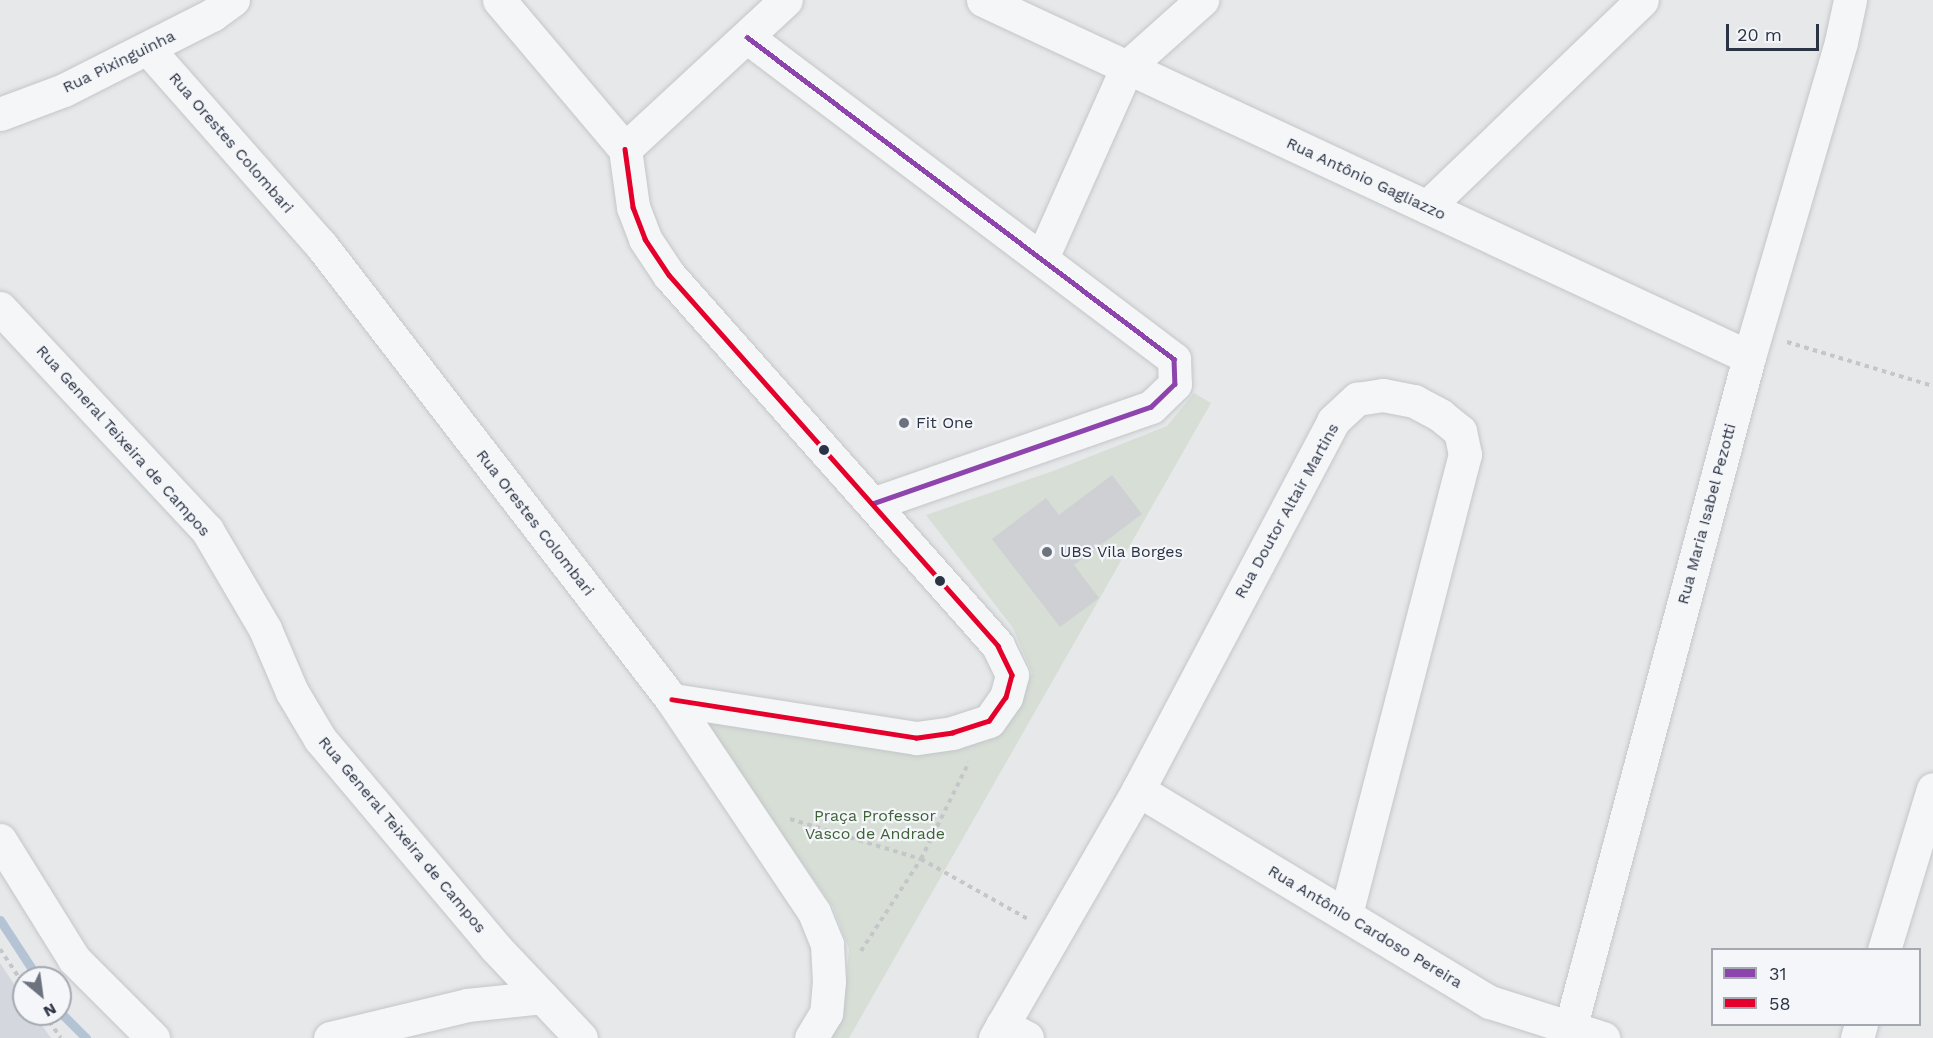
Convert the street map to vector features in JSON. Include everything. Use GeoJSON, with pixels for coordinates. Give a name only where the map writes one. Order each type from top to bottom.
{"type":"FeatureCollection","features":[{"type":"Feature","properties":{"kind":"street","name":"Rua Pixinguinha"},"geometry":{"type":"LineString","coordinates":[[0,114],[64,90],[148,49],[233,0]]}},
{"type":"Feature","properties":{"kind":"street"},"geometry":{"type":"LineString","coordinates":[[499,0],[625,149],[633,207],[645,239],[669,275],[998,646],[1012,675],[1006,697],[989,721],[953,733],[916,738],[672,700]]}},
{"type":"Feature","properties":{"kind":"street"},"geometry":{"type":"LineString","coordinates":[[625,149],[786,0]]}},
{"type":"Feature","properties":{"kind":"street","name":"Rua Antônio Gagliazzo"},"geometry":{"type":"LineString","coordinates":[[983,0],[1427,207],[1752,345]]}},
{"type":"Feature","properties":{"kind":"street"},"geometry":{"type":"LineString","coordinates":[[1042,258],[1127,68],[1202,0]]}},
{"type":"Feature","properties":{"kind":"street"},"geometry":{"type":"LineString","coordinates":[[1427,207],[1642,0]]}},
{"type":"Feature","properties":{"kind":"street","name":"Rua Maria Isabel Pezotti"},"geometry":{"type":"LineString","coordinates":[[1570,1029],[1752,345],[1841,42],[1850,0]]}},
{"type":"Feature","properties":{"kind":"street"},"geometry":{"type":"LineString","coordinates":[[747,37],[1174,358],[1175,384],[1151,407],[873,504]]}},
{"type":"Feature","properties":{"kind":"street","name":"Rua Orestes Colombari"},"geometry":{"type":"LineString","coordinates":[[148,49],[321,245],[672,700],[742,804],[814,912],[827,944],[826,1013],[811,1038]]}},
{"type":"Feature","properties":{"kind":"street","name":"Rua General Teixeira de Campos"},"geometry":{"type":"LineString","coordinates":[[0,308],[207,530],[266,629],[292,692],[320,739],[495,947],[581,1038]]}},
{"type":"Feature","properties":{"kind":"street","name":"Rua Doutor Altair Martins"},"geometry":{"type":"LineString","coordinates":[[1008,1034],[1055,934],[1138,790],[1333,421],[1357,399],[1383,395],[1414,401],[1440,415],[1460,431],[1465,454],[1462,479],[1346,915]]}},
{"type":"Feature","properties":{"kind":"street"},"geometry":{"type":"LineString","coordinates":[[1885,948],[1933,789]]}},
{"type":"Feature","properties":{"kind":"street","name":"Rua Antônio Cardoso Pereira"},"geometry":{"type":"LineString","coordinates":[[1138,790],[1490,1002],[1604,1038]]}},
{"type":"Feature","properties":{"kind":"street"},"geometry":{"type":"LineString","coordinates":[[0,840],[74,959],[153,1038]]}},
{"type":"Feature","properties":{"kind":"street"},"geometry":{"type":"LineString","coordinates":[[330,1038],[467,1005],[543,997]]}},
{"type":"Feature","properties":{"kind":"path"},"geometry":{"type":"LineString","coordinates":[[1752,345],[1933,386]]}},
{"type":"Feature","properties":{"kind":"path"},"geometry":{"type":"LineString","coordinates":[[864,947],[921,859],[989,721]]}},
{"type":"Feature","properties":{"kind":"path"},"geometry":{"type":"LineString","coordinates":[[742,804],[921,859],[1055,934]]}},
{"type":"Feature","properties":{"kind":"path"},"geometry":{"type":"LineString","coordinates":[[0,950],[12,968]]}},
{"type":"Feature","properties":{"kind":"shaded area"},"geometry":{"type":"Polygon","coordinates":[[[0,963],[12,981],[12,1026],[42,1026],[51,1038],[0,1038],[0,963]]]}},
{"type":"Feature","properties":{"kind":"green space","name":"Praça Professor Vasco de Andrade"},"geometry":{"type":"Polygon","coordinates":[[[1194,393],[1211,403],[849,1038],[829,1038],[844,1001],[849,949],[833,907],[701,718],[948,745],[990,738],[1016,715],[1032,673],[1013,628],[926,515],[1056,470],[1167,426],[1194,393]]]}},
{"type":"Feature","properties":{"kind":"building","name":"UBS Vila Borges"},"geometry":{"type":"Polygon","coordinates":[[[1112,475],[1142,514],[1074,565],[1099,598],[1060,627],[992,539],[1046,498],[1059,515],[1112,475]]]}},
{"type":"Feature","properties":{"kind":"waterway"},"geometry":{"type":"LineString","coordinates":[[0,920],[30,966]]}},
{"type":"Feature","properties":{"kind":"waterway"},"geometry":{"type":"LineString","coordinates":[[72,1024],[86,1038]]}},
{"type":"Feature","properties":{"kind":"transit line","name":"31"},"geometry":{"type":"LineString","coordinates":[[747,37],[1174,359],[1175,384],[1151,407],[873,504]]}},
{"type":"Feature","properties":{"kind":"transit line","name":"58"},"geometry":{"type":"LineString","coordinates":[[625,149],[633,207],[645,239],[669,275],[998,646],[1012,675],[1006,697],[989,721],[953,733],[916,738],[672,700]]}},
{"type":"Feature","properties":{"kind":"place","name":"Fit One"},"geometry":{"type":"Point","coordinates":[904,423]}},
{"type":"Feature","properties":{"kind":"place","name":"UBS Vila Borges"},"geometry":{"type":"Point","coordinates":[1047,552]}}]}
